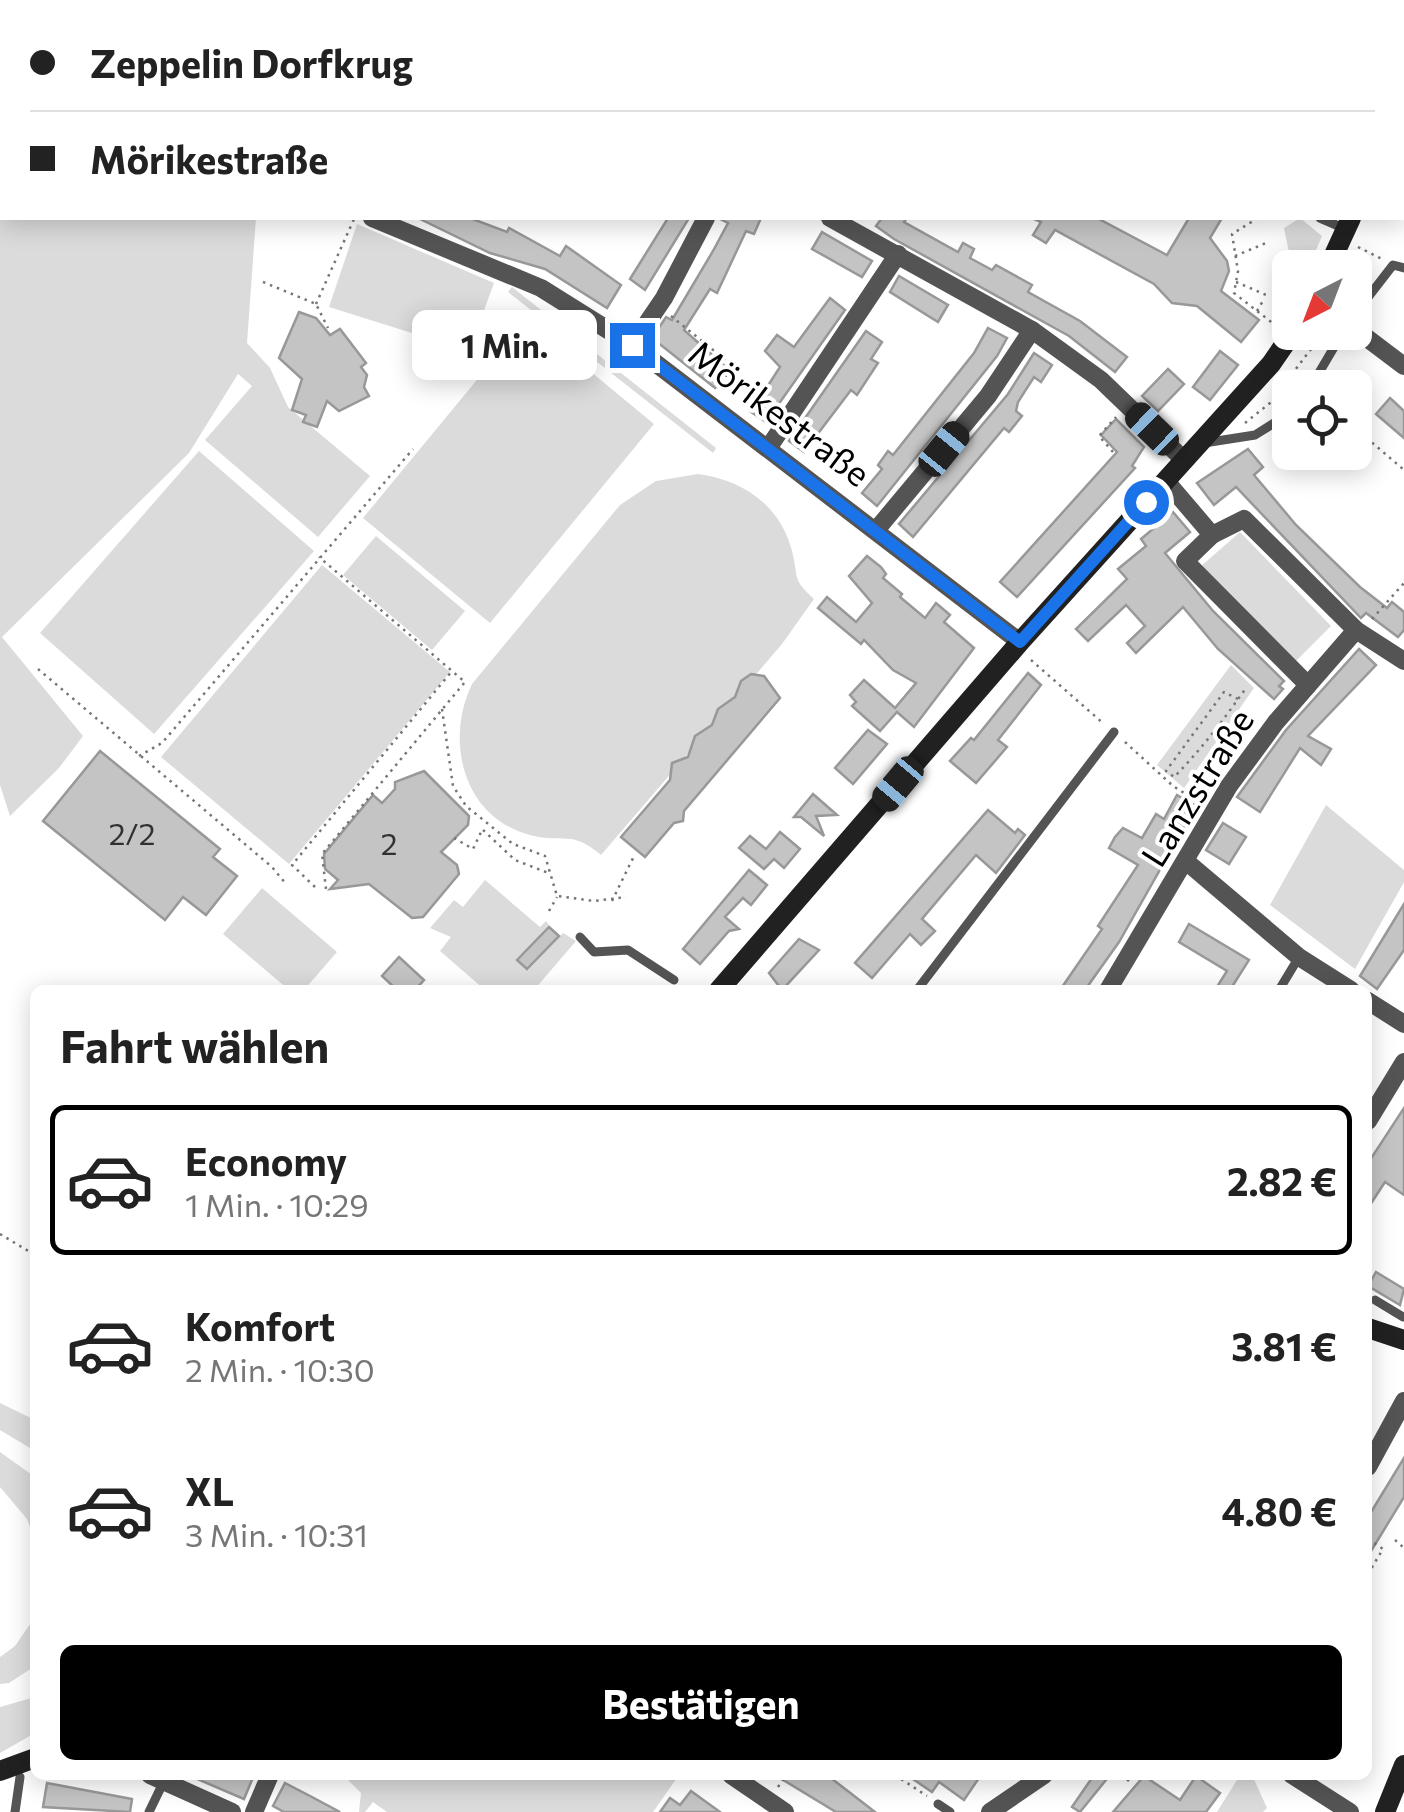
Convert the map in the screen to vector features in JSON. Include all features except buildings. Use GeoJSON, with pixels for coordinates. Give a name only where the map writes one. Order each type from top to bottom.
{"type":"FeatureCollection","features":[{"type":"Feature","properties":{"kind":"street","name":"Mörikestraße"},"geometry":{"type":"LineString","coordinates":[[377,220],[541,288],[632,345],[1020,642]]}},
{"type":"Feature","properties":{"kind":"street"},"geometry":{"type":"LineString","coordinates":[[632,345],[705,220]]}},
{"type":"Feature","properties":{"kind":"street"},"geometry":{"type":"LineString","coordinates":[[834,220],[1032,330],[1102,380],[1184,460]]}},
{"type":"Feature","properties":{"kind":"street"},"geometry":{"type":"LineString","coordinates":[[1338,250],[1352,226]]}},
{"type":"Feature","properties":{"kind":"street"},"geometry":{"type":"LineString","coordinates":[[769,447],[898,254]]}},
{"type":"Feature","properties":{"kind":"street"},"geometry":{"type":"LineString","coordinates":[[877,529],[988,396],[1032,330]]}},
{"type":"Feature","properties":{"kind":"street"},"geometry":{"type":"LineString","coordinates":[[1372,342],[1404,366]]}},
{"type":"Feature","properties":{"kind":"street"},"geometry":{"type":"LineString","coordinates":[[725,985],[1020,642],[1201,443],[1272,350]]}},
{"type":"Feature","properties":{"kind":"street"},"geometry":{"type":"LineString","coordinates":[[1166,480],[1212,536]]}},
{"type":"Feature","properties":{"kind":"street"},"geometry":{"type":"LineString","coordinates":[[1308,685],[1185,561],[1212,536],[1244,519],[1356,630],[1404,661]]}},
{"type":"Feature","properties":{"kind":"street","name":"Lanzstraße"},"geometry":{"type":"LineString","coordinates":[[1111,985],[1188,863],[1230,786],[1356,630]]}},
{"type":"Feature","properties":{"kind":"street"},"geometry":{"type":"LineString","coordinates":[[1188,863],[1299,957],[1342,985]]}},
{"type":"Feature","properties":{"kind":"street"},"geometry":{"type":"LineString","coordinates":[[1372,1004],[1404,1024]]}},
{"type":"Feature","properties":{"kind":"street"},"geometry":{"type":"LineString","coordinates":[[1372,1114],[1404,1062]]}},
{"type":"Feature","properties":{"kind":"street"},"geometry":{"type":"LineString","coordinates":[[1372,1329],[1397,1338]]}},
{"type":"Feature","properties":{"kind":"street"},"geometry":{"type":"LineString","coordinates":[[1372,1460],[1404,1401]]}},
{"type":"Feature","properties":{"kind":"street"},"geometry":{"type":"LineString","coordinates":[[1385,1812],[1404,1765]]}},
{"type":"Feature","properties":{"kind":"street"},"geometry":{"type":"LineString","coordinates":[[161,1780],[232,1812]]}},
{"type":"Feature","properties":{"kind":"street"},"geometry":{"type":"LineString","coordinates":[[254,1812],[268,1780]]}},
{"type":"Feature","properties":{"kind":"street"},"geometry":{"type":"LineString","coordinates":[[738,1780],[785,1812]]}},
{"type":"Feature","properties":{"kind":"street"},"geometry":{"type":"LineString","coordinates":[[990,1812],[1037,1780]]}},
{"type":"Feature","properties":{"kind":"street"},"geometry":{"type":"LineString","coordinates":[[1300,1780],[1350,1812]]}},
{"type":"Feature","properties":{"kind":"lane"},"geometry":{"type":"LineString","coordinates":[[1372,292],[1392,264],[1404,268]]}},
{"type":"Feature","properties":{"kind":"lane"},"geometry":{"type":"LineString","coordinates":[[1201,443],[1256,434],[1272,424]]}},
{"type":"Feature","properties":{"kind":"lane"},"geometry":{"type":"LineString","coordinates":[[921,985],[1114,732]]}},
{"type":"Feature","properties":{"kind":"lane"},"geometry":{"type":"LineString","coordinates":[[580,936],[594,952],[628,950],[674,980]]}},
{"type":"Feature","properties":{"kind":"lane"},"geometry":{"type":"LineString","coordinates":[[1282,985],[1299,957]]}},
{"type":"Feature","properties":{"kind":"lane"},"geometry":{"type":"LineString","coordinates":[[1375,1300],[1404,1316],[1397,1338]]}},
{"type":"Feature","properties":{"kind":"lane"},"geometry":{"type":"LineString","coordinates":[[10,1774],[14,1812]]}},
{"type":"Feature","properties":{"kind":"lane"},"geometry":{"type":"LineString","coordinates":[[149,1812],[157,1780]]}},
{"type":"Feature","properties":{"kind":"lane"},"geometry":{"type":"LineString","coordinates":[[938,1804],[950,1812]]}},
{"type":"Feature","properties":{"kind":"path"},"geometry":{"type":"LineString","coordinates":[[316,304],[326,272],[354,220]]}},
{"type":"Feature","properties":{"kind":"path"},"geometry":{"type":"LineString","coordinates":[[1255,220],[1232,234],[1234,293],[1272,321]]}},
{"type":"Feature","properties":{"kind":"path"},"geometry":{"type":"LineString","coordinates":[[1352,226],[1392,264]]}},
{"type":"Feature","properties":{"kind":"path"},"geometry":{"type":"LineString","coordinates":[[1234,256],[1266,243]]}},
{"type":"Feature","properties":{"kind":"path"},"geometry":{"type":"LineString","coordinates":[[263,282],[316,304],[328,328]]}},
{"type":"Feature","properties":{"kind":"path"},"geometry":{"type":"LineString","coordinates":[[1236,282],[1265,297],[1256,311]]}},
{"type":"Feature","properties":{"kind":"path"},"geometry":{"type":"LineString","coordinates":[[658,306],[733,366],[707,401]]}},
{"type":"Feature","properties":{"kind":"path"},"geometry":{"type":"LineString","coordinates":[[1247,422],[1278,395],[1311,350]]}},
{"type":"Feature","properties":{"kind":"path"},"geometry":{"type":"LineString","coordinates":[[1113,452],[1098,436],[1128,406]]}},
{"type":"Feature","properties":{"kind":"path"},"geometry":{"type":"LineString","coordinates":[[1372,443],[1404,470]]}},
{"type":"Feature","properties":{"kind":"path"},"geometry":{"type":"LineString","coordinates":[[139,756],[162,743],[413,449]]}},
{"type":"Feature","properties":{"kind":"path"},"geometry":{"type":"LineString","coordinates":[[319,558],[466,682],[322,854],[326,889]]}},
{"type":"Feature","properties":{"kind":"path"},"geometry":{"type":"LineString","coordinates":[[1356,630],[1404,583]]}},
{"type":"Feature","properties":{"kind":"path"},"geometry":{"type":"LineString","coordinates":[[38,669],[272,867],[286,884]]}},
{"type":"Feature","properties":{"kind":"path"},"geometry":{"type":"LineString","coordinates":[[315,887],[292,865],[452,671]]}},
{"type":"Feature","properties":{"kind":"path"},"geometry":{"type":"LineString","coordinates":[[1238,699],[1224,692],[1166,770],[1174,777],[1238,699],[1246,688]]}},
{"type":"Feature","properties":{"kind":"path"},"geometry":{"type":"LineString","coordinates":[[442,709],[454,786],[515,860],[552,874]]}},
{"type":"Feature","properties":{"kind":"path"},"geometry":{"type":"LineString","coordinates":[[454,838],[473,849],[484,827]]}},
{"type":"Feature","properties":{"kind":"path"},"geometry":{"type":"LineString","coordinates":[[484,827],[514,844],[539,850],[558,896],[549,911]]}},
{"type":"Feature","properties":{"kind":"path"},"geometry":{"type":"LineString","coordinates":[[612,901],[635,854]]}},
{"type":"Feature","properties":{"kind":"path"},"geometry":{"type":"LineString","coordinates":[[558,896],[612,901],[626,897]]}},
{"type":"Feature","properties":{"kind":"path"},"geometry":{"type":"LineString","coordinates":[[0,1234],[30,1252]]}},
{"type":"Feature","properties":{"kind":"path"},"geometry":{"type":"LineString","coordinates":[[1395,1540],[1404,1548]]}},
{"type":"Feature","properties":{"kind":"path"},"geometry":{"type":"LineString","coordinates":[[1372,1542],[1383,1549],[1372,1567]]}},
{"type":"Feature","properties":{"kind":"path"},"geometry":{"type":"LineString","coordinates":[[902,1780],[938,1804]]}},
{"type":"Feature","properties":{"kind":"shaded area"},"geometry":{"type":"Polygon","coordinates":[[[0,220],[256,220],[247,343],[270,368],[288,407],[370,476],[318,537],[205,440],[252,386],[238,374],[189,453],[2,637],[83,736],[59,768],[10,816],[0,785],[0,220]]]}},
{"type":"Feature","properties":{"kind":"shaded area"},"geometry":{"type":"Polygon","coordinates":[[[1297,220],[1302,220],[1322,236],[1316,250],[1289,250],[1284,228],[1297,220]]]}},
{"type":"Feature","properties":{"kind":"shaded area"},"geometry":{"type":"Polygon","coordinates":[[[357,224],[494,283],[469,351],[329,307],[357,224]]]}},
{"type":"Feature","properties":{"kind":"shaded area"},"geometry":{"type":"Polygon","coordinates":[[[512,287],[716,448],[713,453],[508,292],[512,287]]]}},
{"type":"Feature","properties":{"kind":"shaded area"},"geometry":{"type":"Polygon","coordinates":[[[527,319],[654,424],[490,623],[363,518],[527,319]]]}},
{"type":"Feature","properties":{"kind":"shaded area"},"geometry":{"type":"Polygon","coordinates":[[[199,451],[314,551],[154,734],[40,633],[199,451]]]}},
{"type":"Feature","properties":{"kind":"shaded area"},"geometry":{"type":"Polygon","coordinates":[[[698,474],[730,482],[769,508],[786,535],[799,582],[814,599],[782,644],[601,855],[582,842],[530,835],[507,826],[488,812],[465,774],[460,729],[472,684],[620,505],[656,481],[698,474]]]}},
{"type":"Feature","properties":{"kind":"shaded area"},"geometry":{"type":"Polygon","coordinates":[[[1240,532],[1331,626],[1295,662],[1200,567],[1240,532]]]}},
{"type":"Feature","properties":{"kind":"shaded area"},"geometry":{"type":"Polygon","coordinates":[[[376,536],[465,611],[432,650],[343,575],[376,536]]]}},
{"type":"Feature","properties":{"kind":"shaded area"},"geometry":{"type":"Polygon","coordinates":[[[322,565],[450,672],[289,864],[161,757],[322,565]]]}},
{"type":"Feature","properties":{"kind":"shaded area"},"geometry":{"type":"Polygon","coordinates":[[[1231,665],[1254,688],[1184,788],[1157,765],[1231,665]]]}},
{"type":"Feature","properties":{"kind":"shaded area"},"geometry":{"type":"Polygon","coordinates":[[[1326,805],[1404,870],[1404,882],[1355,969],[1270,905],[1326,805]]]}},
{"type":"Feature","properties":{"kind":"shaded area"},"geometry":{"type":"Polygon","coordinates":[[[485,880],[540,927],[546,921],[549,925],[516,959],[528,970],[563,933],[576,941],[538,985],[479,985],[440,951],[451,937],[430,928],[454,900],[463,907],[485,880]]]}},
{"type":"Feature","properties":{"kind":"shaded area"},"geometry":{"type":"Polygon","coordinates":[[[262,888],[337,952],[308,985],[283,985],[223,934],[262,888]]]}},
{"type":"Feature","properties":{"kind":"shaded area"},"geometry":{"type":"Polygon","coordinates":[[[0,1403],[30,1418],[30,1448],[0,1430],[0,1403]]]}},
{"type":"Feature","properties":{"kind":"shaded area"},"geometry":{"type":"Polygon","coordinates":[[[0,1452],[30,1473],[30,1527],[27,1519],[0,1487],[0,1452]]]}},
{"type":"Feature","properties":{"kind":"shaded area"},"geometry":{"type":"Polygon","coordinates":[[[30,1624],[30,1669],[9,1683],[0,1684],[0,1657],[15,1646],[30,1624]]]}},
{"type":"Feature","properties":{"kind":"shaded area"},"geometry":{"type":"Polygon","coordinates":[[[30,1698],[30,1736],[0,1753],[0,1707],[30,1698]]]}},
{"type":"Feature","properties":{"kind":"shaded area"},"geometry":{"type":"Polygon","coordinates":[[[348,1780],[675,1780],[653,1812],[387,1812],[373,1802],[365,1812],[359,1812],[361,1793],[348,1780]]]}},
{"type":"Feature","properties":{"kind":"shaded area"},"geometry":{"type":"Polygon","coordinates":[[[1237,1780],[1254,1780],[1267,1808],[1263,1812],[1217,1812],[1237,1780]]]}},
{"type":"Feature","properties":{"kind":"route"},"geometry":{"type":"LineString","coordinates":[[632,345],[1020,642],[1146,502]]}}]}
